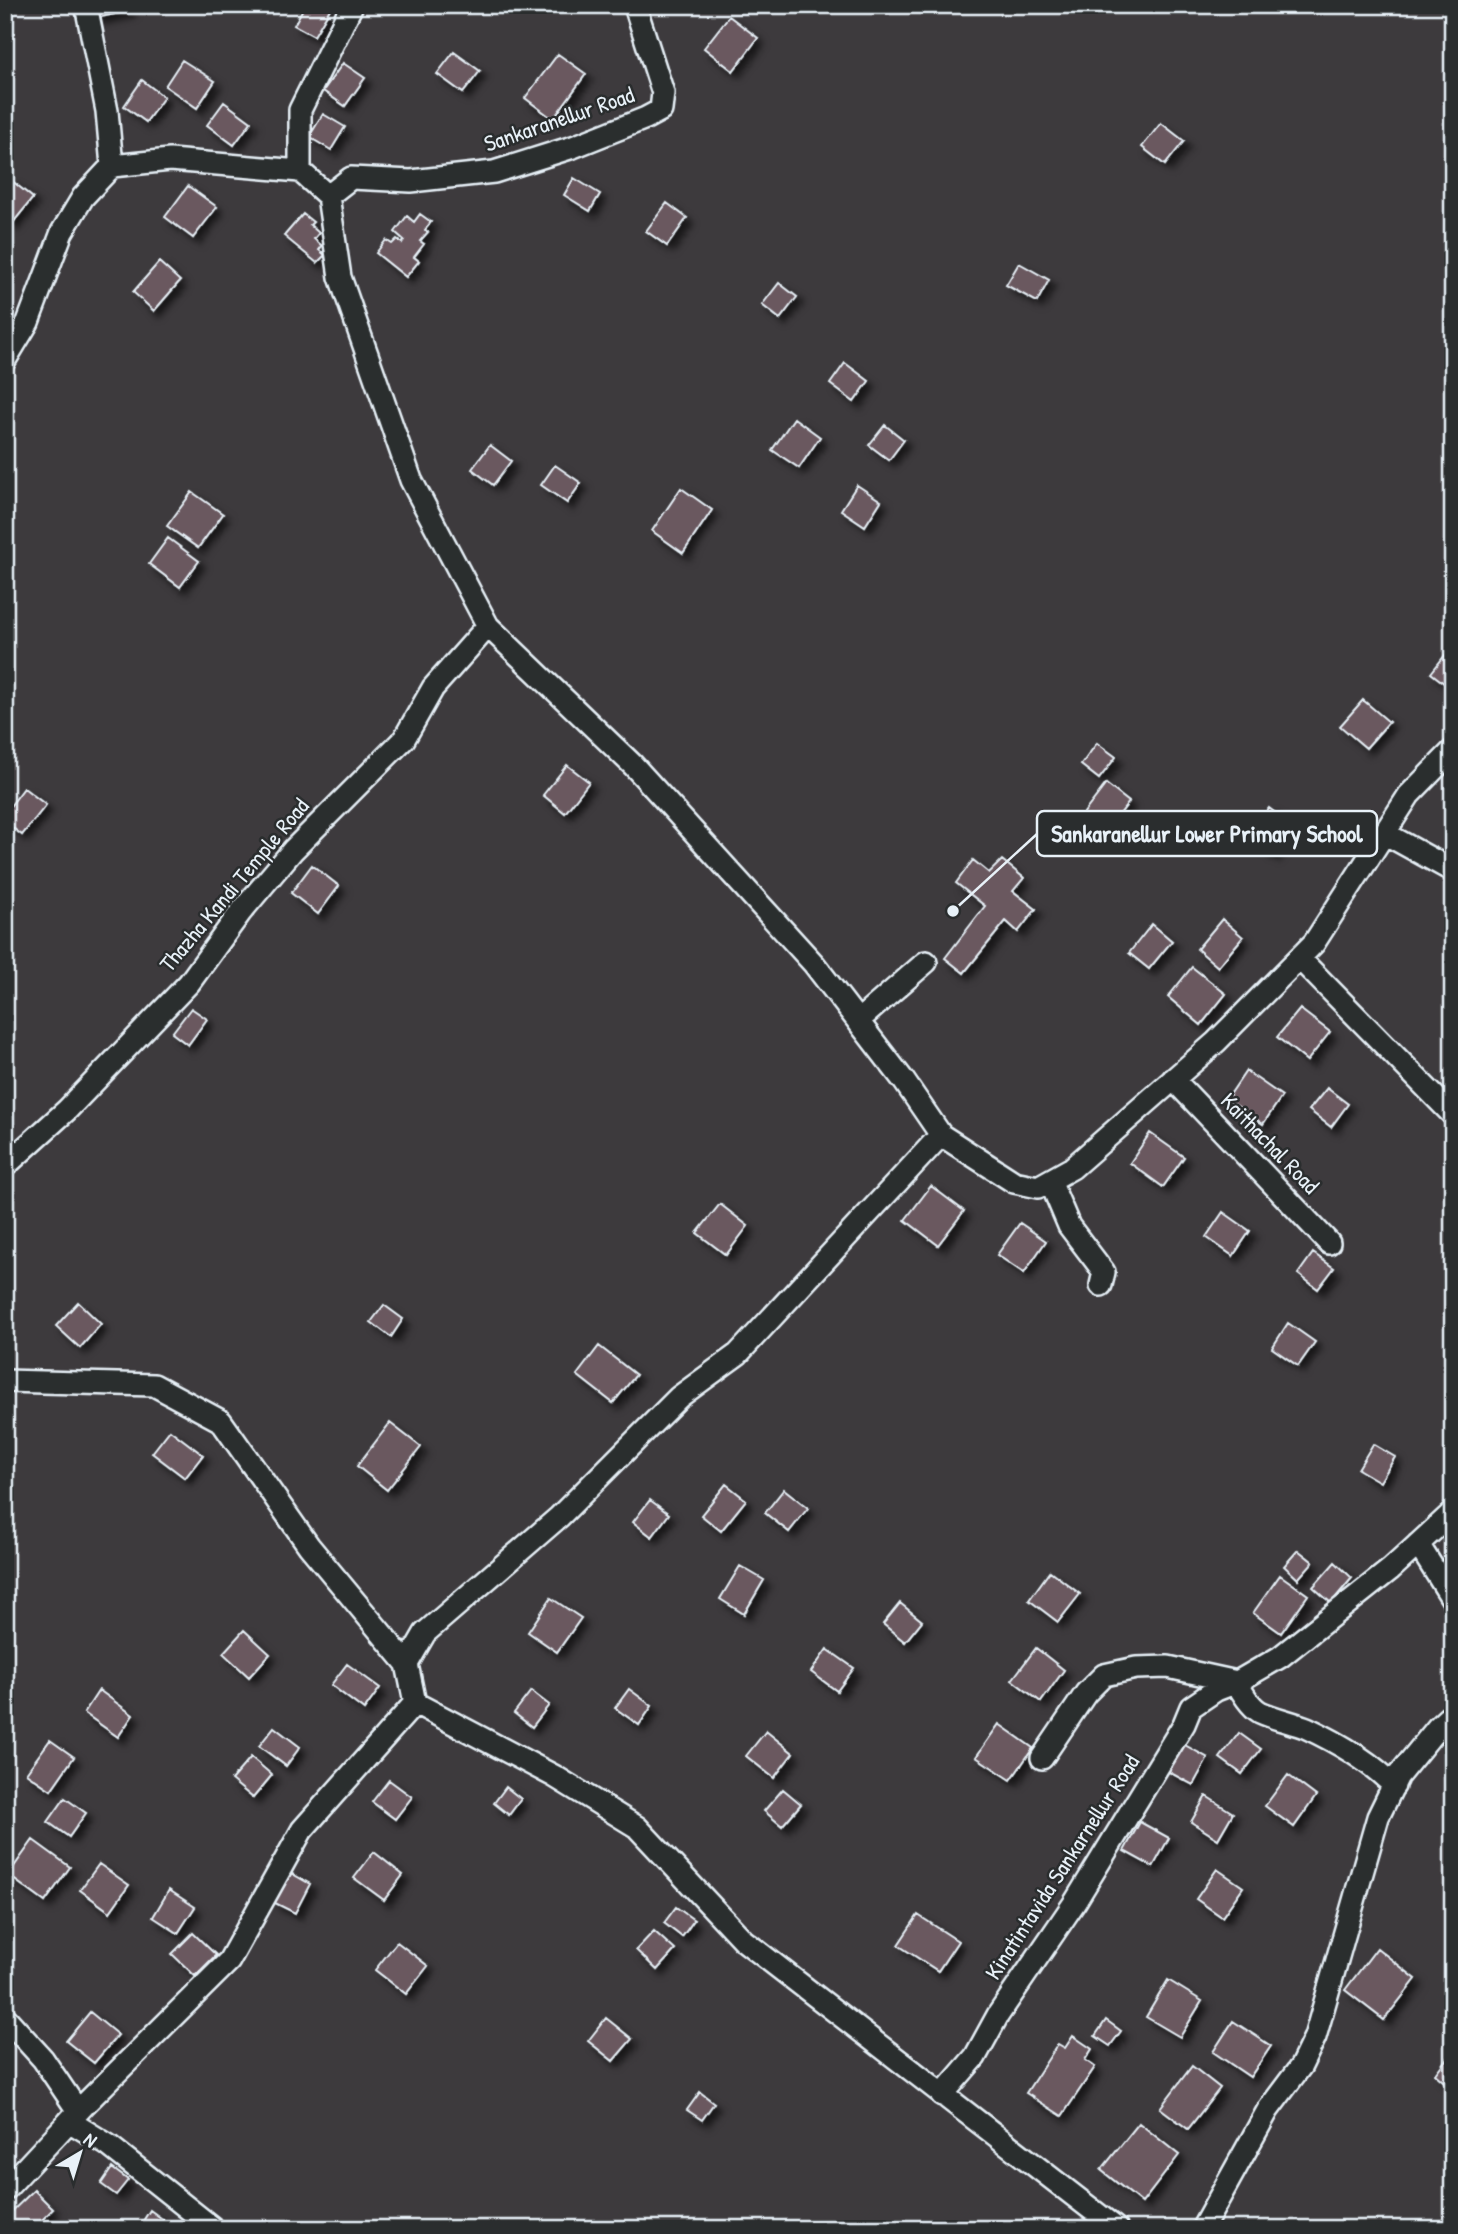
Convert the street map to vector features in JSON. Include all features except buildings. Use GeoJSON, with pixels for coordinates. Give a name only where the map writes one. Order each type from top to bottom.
{"type":"FeatureCollection","features":[{"type":"Feature","properties":{"kind":"street"},"geometry":{"type":"LineString","coordinates":[[86,5],[107,111],[113,166]]}},
{"type":"Feature","properties":{"kind":"street"},"geometry":{"type":"LineString","coordinates":[[300,171],[300,110],[352,5]]}},
{"type":"Feature","properties":{"kind":"street","name":"Sankaranellur Road"},"geometry":{"type":"LineString","coordinates":[[328,196],[351,178],[411,181],[494,172],[573,147],[661,110],[663,93],[636,9],[640,5]]}},
{"type":"Feature","properties":{"kind":"street"},"geometry":{"type":"LineString","coordinates":[[5,360],[28,322],[62,232],[83,197],[113,166],[170,160],[300,171],[328,196],[340,277],[411,480],[488,626],[633,765],[814,964],[941,1135],[1014,1182],[1038,1187],[1072,1168],[1216,1042],[1314,943],[1409,795],[1453,750]]}},
{"type":"Feature","properties":{"kind":"street","name":"Thazha Kandi Temple Road"},"geometry":{"type":"LineString","coordinates":[[5,1166],[67,1110],[189,983],[240,913],[293,850],[404,739],[433,688],[488,626]]}},
{"type":"Feature","properties":{"kind":"street"},"geometry":{"type":"LineString","coordinates":[[1386,834],[1453,871]]}},
{"type":"Feature","properties":{"kind":"street"},"geometry":{"type":"LineString","coordinates":[[1299,958],[1453,1115]]}},
{"type":"Feature","properties":{"kind":"street"},"geometry":{"type":"LineString","coordinates":[[858,1021],[926,962]]}},
{"type":"Feature","properties":{"kind":"street","name":"Kaithachal Road"},"geometry":{"type":"LineString","coordinates":[[1173,1079],[1329,1243]]}},
{"type":"Feature","properties":{"kind":"street"},"geometry":{"type":"LineString","coordinates":[[407,1664],[425,1633],[559,1517],[679,1396],[738,1354],[941,1135]]}},
{"type":"Feature","properties":{"kind":"street"},"geometry":{"type":"LineString","coordinates":[[1050,1181],[1069,1226],[1104,1272],[1101,1285]]}},
{"type":"Feature","properties":{"kind":"street"},"geometry":{"type":"LineString","coordinates":[[5,1381],[154,1385],[221,1421],[309,1546],[407,1664],[415,1703]]}},
{"type":"Feature","properties":{"kind":"street","name":"Kinatintavida Sankarnellur Road"},"geometry":{"type":"LineString","coordinates":[[942,2095],[975,2057],[998,2015],[1075,1902],[1184,1724],[1191,1706],[1280,1657],[1391,1569],[1453,1512]]}},
{"type":"Feature","properties":{"kind":"street"},"geometry":{"type":"LineString","coordinates":[[1418,1544],[1453,1600]]}},
{"type":"Feature","properties":{"kind":"street"},"geometry":{"type":"LineString","coordinates":[[1042,1758],[1086,1693],[1104,1675],[1136,1668],[1168,1667],[1237,1682],[1242,1693],[1258,1711],[1307,1728],[1347,1750],[1375,1766],[1394,1786]]}},
{"type":"Feature","properties":{"kind":"street"},"geometry":{"type":"LineString","coordinates":[[415,1703],[554,1776],[637,1827],[743,1940],[1117,2229]]}},
{"type":"Feature","properties":{"kind":"street"},"geometry":{"type":"LineString","coordinates":[[5,2190],[74,2116],[229,1961],[302,1830],[415,1703]]}},
{"type":"Feature","properties":{"kind":"street"},"geometry":{"type":"LineString","coordinates":[[1202,2229],[1261,2121],[1301,2066],[1315,2037],[1378,1817],[1398,1776],[1453,1713]]}},
{"type":"Feature","properties":{"kind":"street"},"geometry":{"type":"LineString","coordinates":[[5,2017],[43,2059],[74,2116],[214,2229]]}},
{"type":"Feature","properties":{"kind":"place","name":"Sankaranellur Lower Primary School"},"geometry":{"type":"Point","coordinates":[953,911]}}]}
